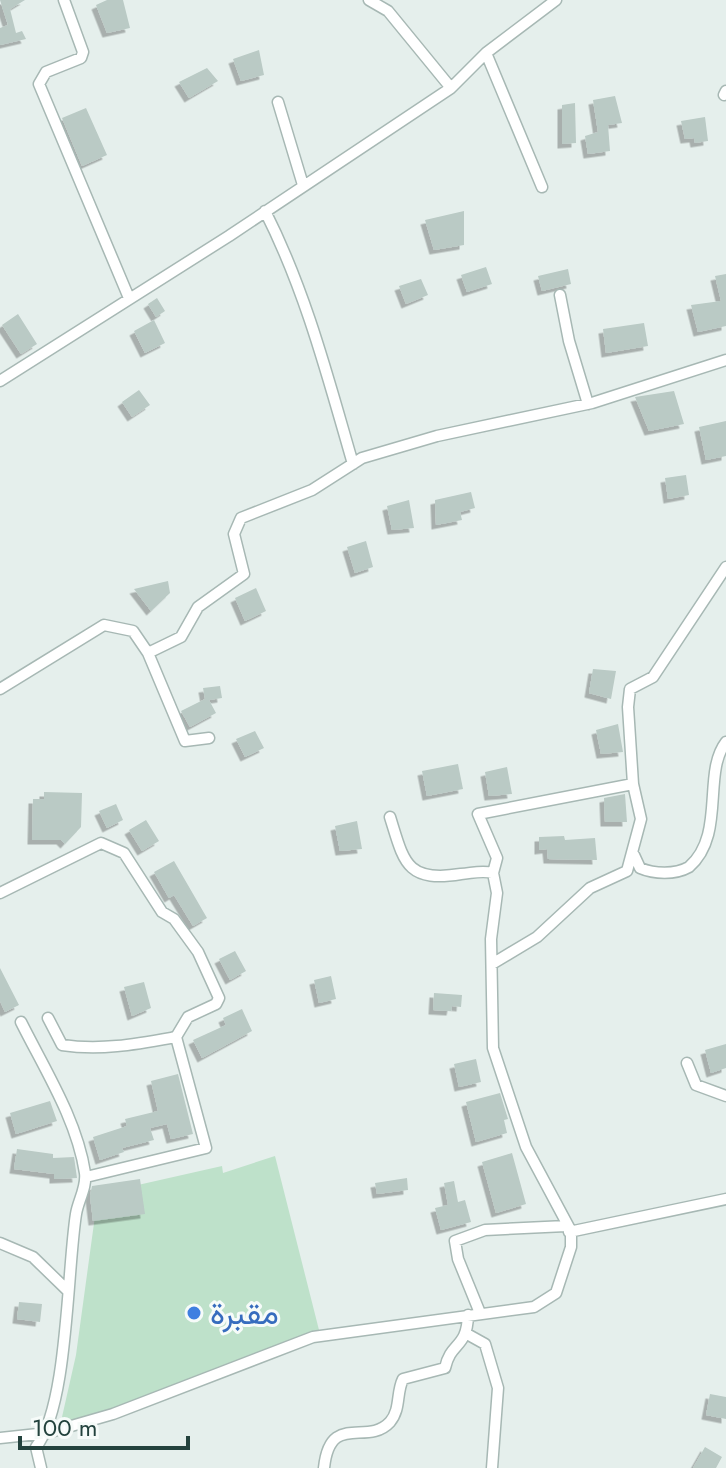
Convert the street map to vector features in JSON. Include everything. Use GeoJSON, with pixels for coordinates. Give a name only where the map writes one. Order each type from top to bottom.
{"type":"FeatureCollection","features":[{"type":"Feature","properties":{"kind":"street"},"geometry":{"type":"LineString","coordinates":[[64,0],[83,52],[81,58],[46,72],[39,84],[129,298]]}},
{"type":"Feature","properties":{"kind":"street"},"geometry":{"type":"LineString","coordinates":[[369,0],[396,19],[451,88]]}},
{"type":"Feature","properties":{"kind":"street"},"geometry":{"type":"LineString","coordinates":[[0,381],[451,88],[486,53],[556,0]]}},
{"type":"Feature","properties":{"kind":"street"},"geometry":{"type":"LineString","coordinates":[[486,53],[542,187]]}},
{"type":"Feature","properties":{"kind":"street"},"geometry":{"type":"LineString","coordinates":[[278,102],[303,185]]}},
{"type":"Feature","properties":{"kind":"street"},"geometry":{"type":"LineString","coordinates":[[265,211],[287,254],[308,311],[353,464]]}},
{"type":"Feature","properties":{"kind":"street"},"geometry":{"type":"LineString","coordinates":[[560,295],[569,341],[588,404]]}},
{"type":"Feature","properties":{"kind":"street"},"geometry":{"type":"LineString","coordinates":[[148,653],[181,637],[198,607],[244,574],[234,534],[241,518],[312,490],[353,464],[437,436],[588,404],[726,360]]}},
{"type":"Feature","properties":{"kind":"street"},"geometry":{"type":"LineString","coordinates":[[492,964],[537,937],[596,884],[627,871],[634,855],[641,819],[633,784],[628,707],[630,689],[653,677],[726,567]]}},
{"type":"Feature","properties":{"kind":"street"},"geometry":{"type":"LineString","coordinates":[[0,689],[104,625],[133,631],[148,653],[185,741],[209,738]]}},
{"type":"Feature","properties":{"kind":"street"},"geometry":{"type":"LineString","coordinates":[[634,855],[640,868],[650,873],[671,872],[690,867],[709,849],[721,828],[720,769],[726,742]]}},
{"type":"Feature","properties":{"kind":"street"},"geometry":{"type":"LineString","coordinates":[[0,1438],[47,1433],[113,1414],[313,1337],[534,1307],[556,1293],[571,1247],[567,1229],[526,1147],[498,1071],[493,1048],[492,964],[497,893],[493,873],[497,858],[478,814],[633,784]]}},
{"type":"Feature","properties":{"kind":"street"},"geometry":{"type":"LineString","coordinates":[[390,817],[404,861],[414,872],[432,876],[493,873]]}},
{"type":"Feature","properties":{"kind":"street"},"geometry":{"type":"LineString","coordinates":[[0,893],[101,843],[124,853],[155,902],[174,919],[198,952],[219,998],[216,1004],[188,1017],[176,1037],[206,1148],[86,1177]]}},
{"type":"Feature","properties":{"kind":"street"},"geometry":{"type":"LineString","coordinates":[[48,1018],[62,1045],[81,1048],[116,1047],[176,1037]]}},
{"type":"Feature","properties":{"kind":"street"},"geometry":{"type":"LineString","coordinates":[[21,1022],[67,1113],[86,1177],[76,1214],[58,1374],[47,1433],[36,1447],[36,1467]]}},
{"type":"Feature","properties":{"kind":"street"},"geometry":{"type":"LineString","coordinates":[[687,1063],[696,1085],[726,1096]]}},
{"type":"Feature","properties":{"kind":"street"},"geometry":{"type":"LineString","coordinates":[[324,1468],[326,1452],[336,1438],[383,1427],[396,1412],[403,1379],[418,1373],[441,1372],[448,1356],[467,1334],[474,1314],[455,1241],[485,1230],[567,1229],[726,1199]]}},
{"type":"Feature","properties":{"kind":"street"},"geometry":{"type":"LineString","coordinates":[[0,1243],[33,1257],[67,1290]]}},
{"type":"Feature","properties":{"kind":"street"},"geometry":{"type":"LineString","coordinates":[[467,1334],[485,1344],[496,1375],[492,1468]]}},
{"type":"Feature","properties":{"kind":"green space"},"geometry":{"type":"Polygon","coordinates":[[[275,1156],[319,1330],[109,1411],[66,1423],[62,1417],[76,1355],[98,1194],[222,1166],[223,1173],[275,1156]]]}},
{"type":"Feature","properties":{"kind":"building"},"geometry":{"type":"Polygon","coordinates":[[[0,0],[25,0],[10,9],[16,33],[22,31],[26,39],[0,45],[0,28],[8,25],[0,0]]]}},
{"type":"Feature","properties":{"kind":"building"},"geometry":{"type":"Polygon","coordinates":[[[107,0],[123,0],[130,28],[107,33],[96,5],[107,0]]]}},
{"type":"Feature","properties":{"kind":"building"},"geometry":{"type":"Polygon","coordinates":[[[259,50],[264,75],[241,81],[233,59],[259,50]]]}},
{"type":"Feature","properties":{"kind":"building"},"geometry":{"type":"Polygon","coordinates":[[[207,68],[218,81],[189,98],[179,82],[207,68]]]}},
{"type":"Feature","properties":{"kind":"building"},"geometry":{"type":"Polygon","coordinates":[[[615,96],[622,123],[608,125],[610,151],[588,154],[585,136],[598,132],[593,100],[615,96]]]}},
{"type":"Feature","properties":{"kind":"building"},"geometry":{"type":"Polygon","coordinates":[[[575,103],[576,143],[562,144],[562,105],[575,103]]]}},
{"type":"Feature","properties":{"kind":"building"},"geometry":{"type":"Polygon","coordinates":[[[86,108],[107,155],[82,166],[62,118],[86,108]]]}},
{"type":"Feature","properties":{"kind":"building"},"geometry":{"type":"Polygon","coordinates":[[[705,117],[708,141],[695,143],[694,138],[685,139],[681,121],[705,117]]]}},
{"type":"Feature","properties":{"kind":"building"},"geometry":{"type":"Polygon","coordinates":[[[464,211],[464,245],[434,250],[425,220],[464,211]]]}},
{"type":"Feature","properties":{"kind":"building"},"geometry":{"type":"Polygon","coordinates":[[[486,267],[492,284],[467,292],[461,275],[486,267]]]}},
{"type":"Feature","properties":{"kind":"building"},"geometry":{"type":"Polygon","coordinates":[[[568,269],[571,284],[542,291],[538,276],[568,269]]]}},
{"type":"Feature","properties":{"kind":"building"},"geometry":{"type":"Polygon","coordinates":[[[726,274],[726,326],[698,332],[691,305],[721,301],[715,276],[726,274]]]}},
{"type":"Feature","properties":{"kind":"building"},"geometry":{"type":"Polygon","coordinates":[[[421,279],[428,295],[406,304],[399,286],[421,279]]]}},
{"type":"Feature","properties":{"kind":"building"},"geometry":{"type":"Polygon","coordinates":[[[157,298],[165,311],[156,317],[148,304],[157,298]]]}},
{"type":"Feature","properties":{"kind":"building"},"geometry":{"type":"Polygon","coordinates":[[[18,314],[37,344],[21,354],[2,325],[18,314]]]}},
{"type":"Feature","properties":{"kind":"building"},"geometry":{"type":"Polygon","coordinates":[[[154,320],[165,343],[145,353],[134,331],[154,320]]]}},
{"type":"Feature","properties":{"kind":"building"},"geometry":{"type":"Polygon","coordinates":[[[644,323],[648,346],[606,353],[603,329],[644,323]]]}},
{"type":"Feature","properties":{"kind":"building"},"geometry":{"type":"Polygon","coordinates":[[[139,390],[150,405],[132,417],[122,402],[139,390]]]}},
{"type":"Feature","properties":{"kind":"building"},"geometry":{"type":"Polygon","coordinates":[[[674,391],[684,424],[649,431],[635,397],[674,391]]]}},
{"type":"Feature","properties":{"kind":"building"},"geometry":{"type":"Polygon","coordinates":[[[726,421],[726,456],[706,460],[699,427],[726,421]]]}},
{"type":"Feature","properties":{"kind":"building"},"geometry":{"type":"Polygon","coordinates":[[[686,475],[689,495],[668,499],[665,478],[686,475]]]}},
{"type":"Feature","properties":{"kind":"building"},"geometry":{"type":"Polygon","coordinates":[[[471,492],[475,508],[460,512],[462,520],[436,525],[435,500],[471,492]]]}},
{"type":"Feature","properties":{"kind":"building"},"geometry":{"type":"Polygon","coordinates":[[[409,500],[414,528],[392,530],[387,506],[409,500]]]}},
{"type":"Feature","properties":{"kind":"building"},"geometry":{"type":"Polygon","coordinates":[[[366,541],[373,567],[355,573],[347,547],[366,541]]]}},
{"type":"Feature","properties":{"kind":"building"},"geometry":{"type":"Polygon","coordinates":[[[168,581],[170,593],[151,611],[134,589],[168,581]]]}},
{"type":"Feature","properties":{"kind":"building"},"geometry":{"type":"Polygon","coordinates":[[[256,588],[266,611],[245,621],[235,598],[256,588]]]}},
{"type":"Feature","properties":{"kind":"building"},"geometry":{"type":"Polygon","coordinates":[[[593,669],[616,671],[611,699],[589,693],[593,669]]]}},
{"type":"Feature","properties":{"kind":"building"},"geometry":{"type":"Polygon","coordinates":[[[220,686],[222,698],[209,700],[216,713],[190,727],[181,711],[205,699],[203,688],[220,686]]]}},
{"type":"Feature","properties":{"kind":"building"},"geometry":{"type":"Polygon","coordinates":[[[618,724],[623,752],[601,754],[596,730],[618,724]]]}},
{"type":"Feature","properties":{"kind":"building"},"geometry":{"type":"Polygon","coordinates":[[[255,731],[264,748],[245,757],[236,739],[255,731]]]}},
{"type":"Feature","properties":{"kind":"building"},"geometry":{"type":"Polygon","coordinates":[[[458,764],[463,789],[427,796],[422,771],[458,764]]]}},
{"type":"Feature","properties":{"kind":"building"},"geometry":{"type":"Polygon","coordinates":[[[507,767],[512,794],[489,796],[485,772],[507,767]]]}},
{"type":"Feature","properties":{"kind":"building"},"geometry":{"type":"Polygon","coordinates":[[[44,792],[82,793],[81,827],[65,844],[61,840],[32,840],[33,799],[44,799],[44,792]]]}},
{"type":"Feature","properties":{"kind":"building"},"geometry":{"type":"Polygon","coordinates":[[[625,794],[627,822],[605,822],[604,798],[625,794]]]}},
{"type":"Feature","properties":{"kind":"building"},"geometry":{"type":"Polygon","coordinates":[[[116,804],[123,820],[107,828],[99,811],[116,804]]]}},
{"type":"Feature","properties":{"kind":"building"},"geometry":{"type":"Polygon","coordinates":[[[146,820],[159,841],[142,851],[129,830],[146,820]]]}},
{"type":"Feature","properties":{"kind":"building"},"geometry":{"type":"Polygon","coordinates":[[[357,821],[362,849],[340,851],[335,826],[357,821]]]}},
{"type":"Feature","properties":{"kind":"building"},"geometry":{"type":"Polygon","coordinates":[[[564,836],[565,840],[595,838],[597,860],[548,859],[547,849],[539,850],[539,837],[564,836]]]}},
{"type":"Feature","properties":{"kind":"building"},"geometry":{"type":"Polygon","coordinates":[[[174,861],[207,918],[193,926],[174,895],[169,898],[154,872],[174,861]]]}},
{"type":"Feature","properties":{"kind":"building"},"geometry":{"type":"Polygon","coordinates":[[[235,951],[246,971],[230,980],[219,959],[235,951]]]}},
{"type":"Feature","properties":{"kind":"building"},"geometry":{"type":"Polygon","coordinates":[[[0,968],[19,1005],[5,1012],[0,1001],[0,968]]]}},
{"type":"Feature","properties":{"kind":"building"},"geometry":{"type":"Polygon","coordinates":[[[331,976],[336,999],[319,1003],[314,980],[331,976]]]}},
{"type":"Feature","properties":{"kind":"building"},"geometry":{"type":"Polygon","coordinates":[[[144,982],[151,1008],[132,1016],[124,987],[144,982]]]}},
{"type":"Feature","properties":{"kind":"building"},"geometry":{"type":"Polygon","coordinates":[[[434,993],[462,995],[461,1007],[452,1006],[451,1011],[433,1010],[434,993]]]}},
{"type":"Feature","properties":{"kind":"building"},"geometry":{"type":"Polygon","coordinates":[[[242,1009],[252,1031],[202,1058],[193,1040],[226,1025],[223,1018],[242,1009]]]}},
{"type":"Feature","properties":{"kind":"building"},"geometry":{"type":"Polygon","coordinates":[[[726,1044],[726,1068],[711,1073],[705,1050],[726,1044]]]}},
{"type":"Feature","properties":{"kind":"building"},"geometry":{"type":"Polygon","coordinates":[[[476,1059],[481,1082],[459,1087],[454,1064],[476,1059]]]}},
{"type":"Feature","properties":{"kind":"building"},"geometry":{"type":"Polygon","coordinates":[[[178,1074],[193,1134],[171,1139],[167,1124],[150,1128],[154,1140],[122,1148],[124,1152],[100,1160],[93,1137],[127,1126],[125,1119],[158,1111],[151,1081],[178,1074]]]}},
{"type":"Feature","properties":{"kind":"building"},"geometry":{"type":"Polygon","coordinates":[[[500,1093],[508,1119],[504,1120],[507,1133],[476,1142],[466,1102],[500,1093]]]}},
{"type":"Feature","properties":{"kind":"building"},"geometry":{"type":"Polygon","coordinates":[[[50,1101],[57,1121],[16,1134],[10,1113],[50,1101]]]}},
{"type":"Feature","properties":{"kind":"building"},"geometry":{"type":"Polygon","coordinates":[[[17,1149],[53,1154],[53,1158],[74,1157],[77,1178],[54,1179],[54,1174],[14,1169],[17,1149]]]}},
{"type":"Feature","properties":{"kind":"building"},"geometry":{"type":"Polygon","coordinates":[[[512,1153],[526,1204],[496,1213],[482,1162],[512,1153]]]}},
{"type":"Feature","properties":{"kind":"building"},"geometry":{"type":"Polygon","coordinates":[[[407,1178],[408,1190],[377,1194],[375,1183],[407,1178]]]}},
{"type":"Feature","properties":{"kind":"building"},"geometry":{"type":"Polygon","coordinates":[[[140,1179],[145,1214],[93,1221],[92,1186],[140,1179]]]}},
{"type":"Feature","properties":{"kind":"building"},"geometry":{"type":"Polygon","coordinates":[[[454,1181],[458,1202],[465,1200],[471,1222],[441,1230],[435,1208],[448,1205],[444,1183],[454,1181]]]}},
{"type":"Feature","properties":{"kind":"building"},"geometry":{"type":"Polygon","coordinates":[[[19,1302],[42,1304],[40,1322],[17,1319],[19,1302]]]}},
{"type":"Feature","properties":{"kind":"building"},"geometry":{"type":"Polygon","coordinates":[[[710,1394],[726,1397],[726,1419],[706,1415],[710,1394]]]}},
{"type":"Feature","properties":{"kind":"building"},"geometry":{"type":"Polygon","coordinates":[[[705,1447],[722,1457],[716,1468],[693,1468],[705,1447]]]}},
{"type":"Feature","properties":{"kind":"place","name":"مقبرة"},"geometry":{"type":"Point","coordinates":[194,1313]}}]}
